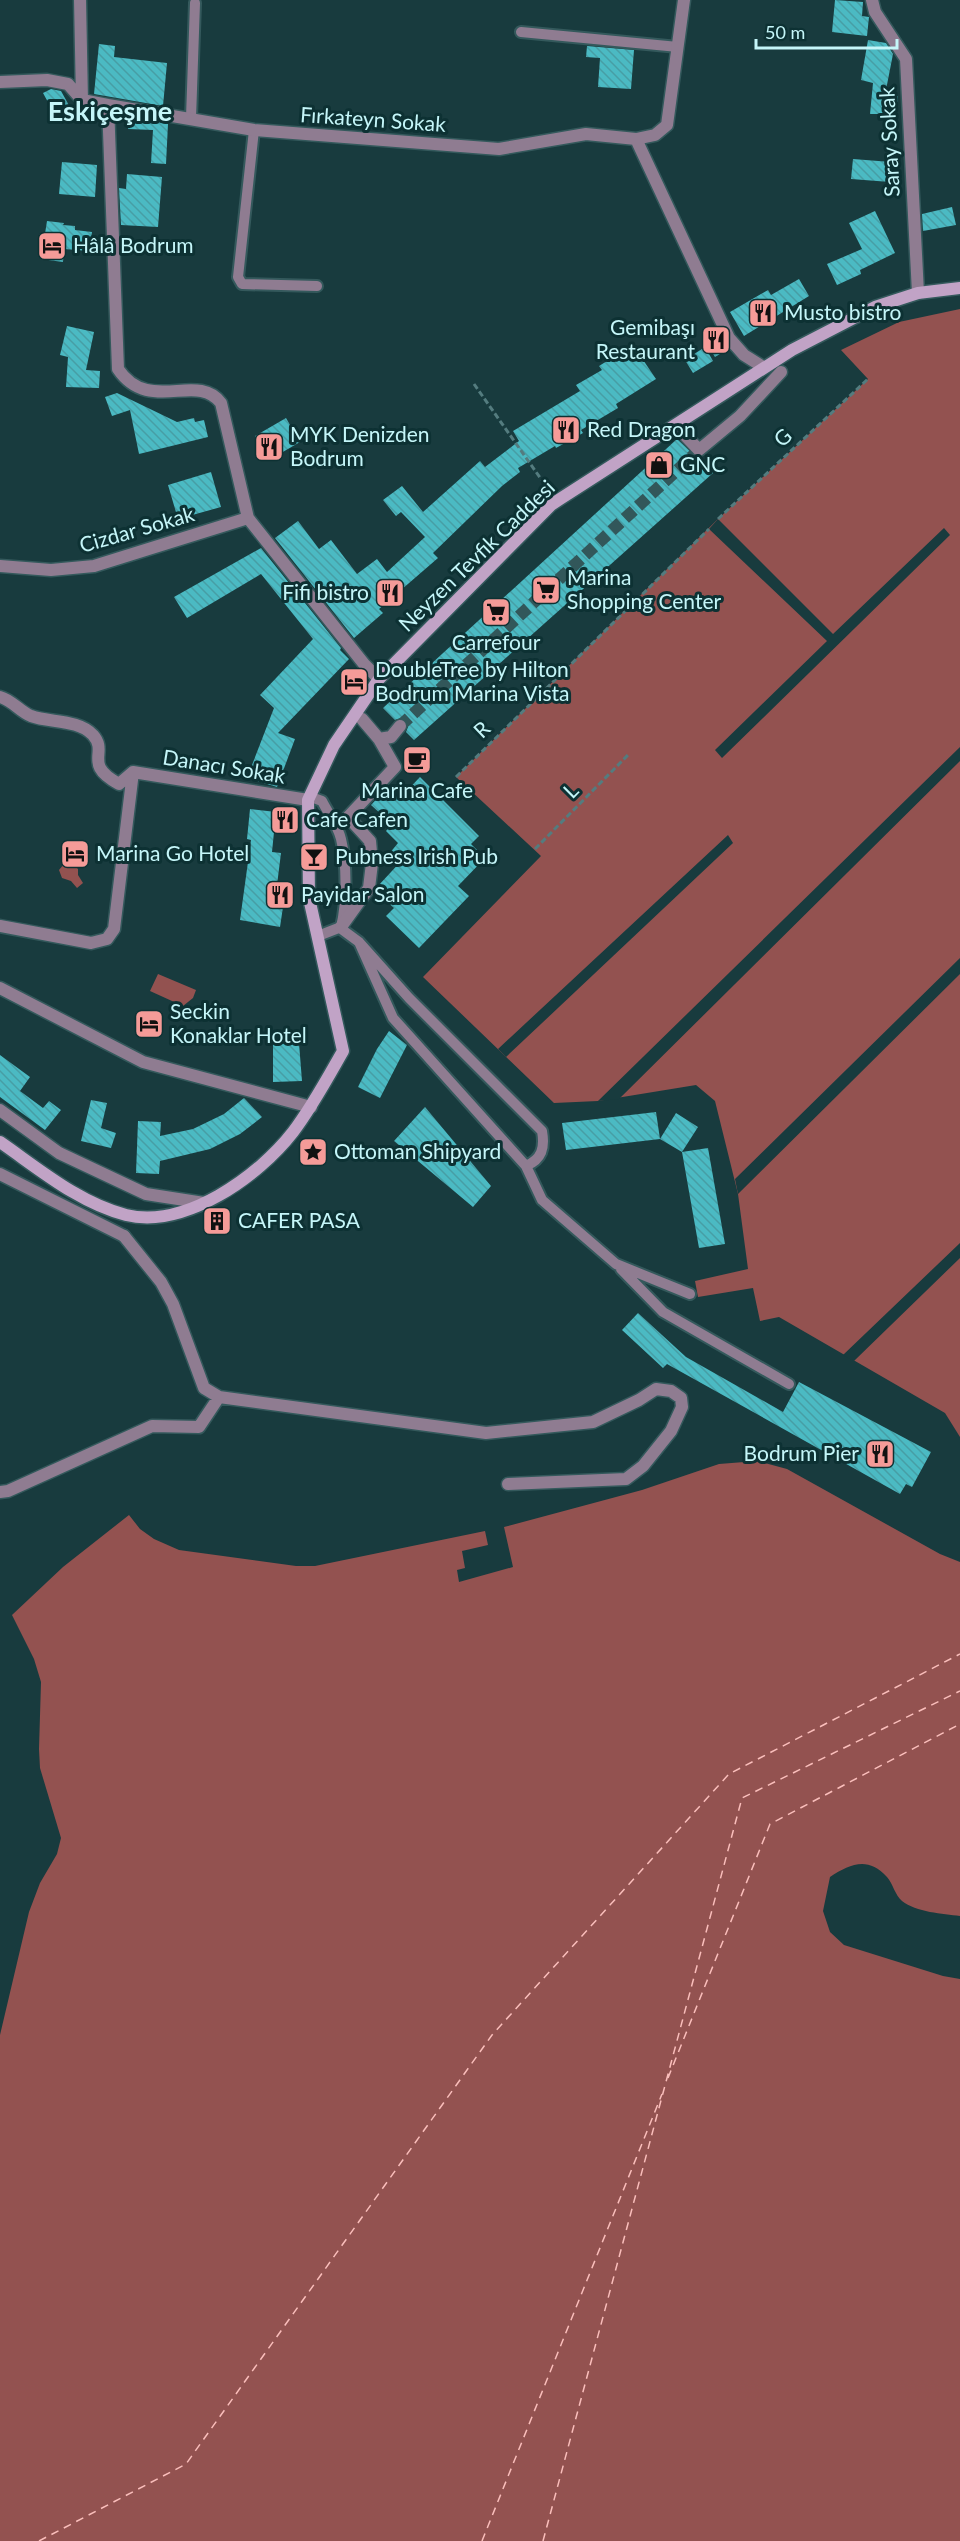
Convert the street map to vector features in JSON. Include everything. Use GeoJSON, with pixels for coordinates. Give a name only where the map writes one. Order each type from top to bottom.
{"type":"FeatureCollection","features":[{"type":"Feature","properties":{"kind":"main road","name":"Neyzen Tevfik Caddesi"},"geometry":{"type":"LineString","coordinates":[[0,1142],[77,1194],[123,1214],[147,1219],[170,1216],[204,1203],[260,1168],[292,1134],[311,1107],[343,1051],[309,898],[309,799],[334,745],[379,679],[560,499],[764,367],[875,307],[918,293],[960,288]]}},
{"type":"Feature","properties":{"kind":"street"},"geometry":{"type":"LineString","coordinates":[[80,0],[82,100]]}},
{"type":"Feature","properties":{"kind":"street","name":"Fırkateyn Sokak"},"geometry":{"type":"LineString","coordinates":[[82,100],[254,130],[499,149],[586,134],[636,139],[655,135],[667,125],[684,0]]}},
{"type":"Feature","properties":{"kind":"street","name":"Saray Sokak"},"geometry":{"type":"LineString","coordinates":[[872,0],[875,12],[906,59],[918,293]]}},
{"type":"Feature","properties":{"kind":"street"},"geometry":{"type":"LineString","coordinates":[[0,82],[47,80],[68,84],[82,100]]}},
{"type":"Feature","properties":{"kind":"street"},"geometry":{"type":"LineString","coordinates":[[108,105],[118,369],[126,381],[138,388],[160,393],[205,390],[216,396],[221,403],[248,518],[356,655],[379,679]]}},
{"type":"Feature","properties":{"kind":"street"},"geometry":{"type":"LineString","coordinates":[[636,139],[729,338],[744,355],[764,367]]}},
{"type":"Feature","properties":{"kind":"street"},"geometry":{"type":"LineString","coordinates":[[680,430],[699,450],[740,416],[781,372]]}},
{"type":"Feature","properties":{"kind":"street","name":"Cizdar Sokak"},"geometry":{"type":"LineString","coordinates":[[0,566],[51,570],[94,566],[248,518]]}},
{"type":"Feature","properties":{"kind":"street"},"geometry":{"type":"LineString","coordinates":[[0,697],[10,701],[20,711],[71,724],[89,732],[95,737],[98,745],[97,761],[99,770],[104,776],[119,784],[133,772]]}},
{"type":"Feature","properties":{"kind":"street"},"geometry":{"type":"LineString","coordinates":[[341,928],[369,888],[372,863],[370,841],[348,818],[395,767],[379,739],[362,719]]}},
{"type":"Feature","properties":{"kind":"street"},"geometry":{"type":"LineString","coordinates":[[379,739],[390,737],[400,726]]}},
{"type":"Feature","properties":{"kind":"street"},"geometry":{"type":"LineString","coordinates":[[0,926],[91,943],[107,939],[114,929],[133,772]]}},
{"type":"Feature","properties":{"kind":"street","name":"Danacı Sokak"},"geometry":{"type":"LineString","coordinates":[[133,772],[309,799]]}},
{"type":"Feature","properties":{"kind":"street"},"geometry":{"type":"LineString","coordinates":[[0,988],[143,1062],[311,1107]]}},
{"type":"Feature","properties":{"kind":"street"},"geometry":{"type":"LineString","coordinates":[[0,1110],[59,1153],[146,1194],[204,1203]]}},
{"type":"Feature","properties":{"kind":"street"},"geometry":{"type":"LineString","coordinates":[[0,1174],[124,1236],[161,1282],[173,1304],[204,1388],[219,1397],[486,1433],[593,1422],[639,1401],[656,1389],[671,1391],[681,1398],[682,1407],[671,1431],[651,1457],[626,1479],[508,1484]]}},
{"type":"Feature","properties":{"kind":"street"},"geometry":{"type":"LineString","coordinates":[[0,1492],[8,1491],[152,1426],[199,1427],[219,1397]]}},
{"type":"Feature","properties":{"kind":"lane"},"geometry":{"type":"LineString","coordinates":[[191,118],[195,3]]}},
{"type":"Feature","properties":{"kind":"lane"},"geometry":{"type":"LineString","coordinates":[[521,32],[678,47]]}},
{"type":"Feature","properties":{"kind":"lane"},"geometry":{"type":"LineString","coordinates":[[254,130],[238,277],[243,284],[317,286]]}},
{"type":"Feature","properties":{"kind":"lane"},"geometry":{"type":"LineString","coordinates":[[309,799],[322,801],[341,838],[345,911],[341,928]]}},
{"type":"Feature","properties":{"kind":"lane"},"geometry":{"type":"LineString","coordinates":[[318,936],[341,928]]}},
{"type":"Feature","properties":{"kind":"lane"},"geometry":{"type":"LineString","coordinates":[[341,928],[359,942],[409,998],[542,1131],[545,1146],[535,1162],[526,1166]]}},
{"type":"Feature","properties":{"kind":"lane"},"geometry":{"type":"LineString","coordinates":[[359,942],[393,1018],[526,1166],[542,1200],[616,1264],[663,1312],[789,1384]]}},
{"type":"Feature","properties":{"kind":"lane"},"geometry":{"type":"LineString","coordinates":[[616,1264],[690,1294]]}},
{"type":"Feature","properties":{"kind":"path","name":"G"},"geometry":{"type":"LineString","coordinates":[[718,519],[869,378]]}},
{"type":"Feature","properties":{"kind":"path"},"geometry":{"type":"LineString","coordinates":[[474,384],[541,479],[560,499]]}},
{"type":"Feature","properties":{"kind":"path","name":"R"},"geometry":{"type":"LineString","coordinates":[[456,777],[709,528]]}},
{"type":"Feature","properties":{"kind":"path","name":"L"},"geometry":{"type":"LineString","coordinates":[[534,849],[628,755]]}},
{"type":"Feature","properties":{"kind":"shaded area"},"geometry":{"type":"Polygon","coordinates":[[[960,309],[960,1437],[945,1413],[779,1317],[760,1321],[753,1288],[698,1297],[695,1281],[748,1269],[738,1194],[715,1101],[696,1085],[598,1101],[554,1103],[423,977],[541,856],[456,777],[718,519],[868,379],[841,350],[899,322],[960,309]]]}},
{"type":"Feature","properties":{"kind":"shaded area"},"geometry":{"type":"Polygon","coordinates":[[[64,864],[74,865],[78,869],[78,875],[83,883],[77,888],[71,881],[62,878],[59,870],[64,864]]]}},
{"type":"Feature","properties":{"kind":"shaded area"},"geometry":{"type":"Polygon","coordinates":[[[158,974],[196,990],[193,998],[183,1006],[150,991],[158,974]]]}},
{"type":"Feature","properties":{"kind":"shaded area"},"geometry":{"type":"Polygon","coordinates":[[[757,1461],[787,1469],[940,1554],[960,1562],[960,1916],[930,1912],[908,1905],[900,1899],[880,1870],[866,1864],[852,1866],[830,1877],[823,1911],[830,1932],[844,1945],[943,1976],[960,1979],[960,2541],[0,2541],[0,2035],[29,1912],[40,1883],[57,1854],[61,1838],[40,1768],[41,1682],[34,1659],[12,1615],[63,1567],[129,1515],[140,1529],[154,1539],[179,1550],[296,1566],[315,1566],[485,1531],[488,1545],[462,1551],[465,1568],[457,1570],[459,1582],[513,1567],[504,1527],[642,1490],[719,1464],[757,1461]]]}},
{"type":"Feature","properties":{"kind":"pier"},"geometry":{"type":"Polygon","coordinates":[[[718,519],[833,634],[944,528],[950,535],[722,758],[715,750],[827,641],[709,529],[718,519]]]}},
{"type":"Feature","properties":{"kind":"pier"},"geometry":{"type":"Polygon","coordinates":[[[960,747],[960,761],[619,1099],[598,1101],[960,747]]]}},
{"type":"Feature","properties":{"kind":"pier"},"geometry":{"type":"Polygon","coordinates":[[[728,835],[733,843],[506,1057],[498,1049],[728,835]]]}},
{"type":"Feature","properties":{"kind":"pier"},"geometry":{"type":"Polygon","coordinates":[[[960,958],[960,974],[738,1194],[735,1179],[960,958]]]}},
{"type":"Feature","properties":{"kind":"pier"},"geometry":{"type":"Polygon","coordinates":[[[960,1243],[960,1258],[854,1361],[843,1355],[960,1243]]]}},
{"type":"Feature","properties":{"kind":"building"},"geometry":{"type":"Polygon","coordinates":[[[835,0],[863,2],[862,16],[869,17],[867,36],[832,32],[835,0]]]}},
{"type":"Feature","properties":{"kind":"building"},"geometry":{"type":"Polygon","coordinates":[[[868,40],[886,43],[893,54],[885,95],[898,96],[896,114],[870,114],[873,83],[861,80],[868,40]]]}},
{"type":"Feature","properties":{"kind":"building"},"geometry":{"type":"Polygon","coordinates":[[[99,44],[115,46],[114,57],[167,63],[163,106],[94,94],[99,44]]]}},
{"type":"Feature","properties":{"kind":"building"},"geometry":{"type":"Polygon","coordinates":[[[587,46],[634,50],[631,89],[598,87],[600,58],[586,57],[587,46]]]}},
{"type":"Feature","properties":{"kind":"building"},"geometry":{"type":"Polygon","coordinates":[[[51,89],[61,91],[71,109],[56,117],[43,93],[51,89]]]}},
{"type":"Feature","properties":{"kind":"building"},"geometry":{"type":"Polygon","coordinates":[[[129,117],[168,124],[166,164],[151,163],[153,130],[128,129],[129,117]]]}},
{"type":"Feature","properties":{"kind":"building"},"geometry":{"type":"Polygon","coordinates":[[[853,159],[891,162],[890,182],[851,179],[853,159]]]}},
{"type":"Feature","properties":{"kind":"building"},"geometry":{"type":"Polygon","coordinates":[[[62,162],[97,165],[95,197],[59,194],[62,162]]]}},
{"type":"Feature","properties":{"kind":"building"},"geometry":{"type":"Polygon","coordinates":[[[127,174],[162,177],[158,227],[121,225],[119,188],[126,189],[127,174]]]}},
{"type":"Feature","properties":{"kind":"building"},"geometry":{"type":"Polygon","coordinates":[[[952,207],[956,225],[923,231],[922,214],[952,207]]]}},
{"type":"Feature","properties":{"kind":"building"},"geometry":{"type":"Polygon","coordinates":[[[875,211],[895,253],[860,270],[861,274],[837,285],[827,264],[862,249],[849,223],[875,211]]]}},
{"type":"Feature","properties":{"kind":"building","name":"Hâlâ Bodrum"},"geometry":{"type":"Polygon","coordinates":[[[47,221],[75,226],[75,230],[92,232],[89,251],[64,249],[63,262],[41,259],[47,221]]]}},
{"type":"Feature","properties":{"kind":"building"},"geometry":{"type":"Polygon","coordinates":[[[799,279],[809,296],[744,336],[730,312],[768,290],[771,295],[799,279]]]}},
{"type":"Feature","properties":{"kind":"building"},"geometry":{"type":"Polygon","coordinates":[[[67,326],[94,332],[86,370],[100,371],[99,388],[66,387],[68,357],[60,355],[67,326]]]}},
{"type":"Feature","properties":{"kind":"building"},"geometry":{"type":"Polygon","coordinates":[[[718,335],[728,349],[715,357],[706,342],[718,335]]]}},
{"type":"Feature","properties":{"kind":"building"},"geometry":{"type":"Polygon","coordinates":[[[633,345],[656,379],[616,404],[618,408],[581,430],[583,433],[556,448],[555,446],[518,468],[520,472],[502,486],[433,553],[438,558],[379,609],[383,613],[354,638],[275,538],[298,521],[319,549],[331,540],[357,574],[377,559],[387,572],[425,537],[401,512],[396,516],[383,500],[402,486],[423,512],[480,461],[485,467],[519,441],[513,431],[580,391],[576,385],[602,370],[599,366],[633,345]]]}},
{"type":"Feature","properties":{"kind":"building"},"geometry":{"type":"Polygon","coordinates":[[[705,347],[713,361],[693,373],[685,360],[705,347]]]}},
{"type":"Feature","properties":{"kind":"building"},"geometry":{"type":"Polygon","coordinates":[[[117,393],[177,422],[194,418],[195,422],[204,420],[208,437],[139,454],[130,410],[112,416],[105,397],[117,393]]]}},
{"type":"Feature","properties":{"kind":"building"},"geometry":{"type":"Polygon","coordinates":[[[286,418],[300,442],[269,460],[255,436],[286,418]]]}},
{"type":"Feature","properties":{"kind":"building","name":"Marina Shopping Center"},"geometry":{"type":"Polygon","coordinates":[[[677,439],[713,473],[414,740],[406,732],[408,727],[406,720],[401,718],[395,720],[383,708],[677,439]]]}},
{"type":"Feature","properties":{"kind":"building"},"geometry":{"type":"Polygon","coordinates":[[[211,472],[221,507],[178,519],[168,485],[211,472]]]}},
{"type":"Feature","properties":{"kind":"building"},"geometry":{"type":"Polygon","coordinates":[[[261,548],[349,659],[278,733],[295,739],[277,787],[247,778],[274,708],[260,695],[313,639],[261,574],[187,618],[174,597],[261,548]]]}},
{"type":"Feature","properties":{"kind":"building"},"geometry":{"type":"Polygon","coordinates":[[[420,777],[479,836],[471,844],[485,858],[458,886],[469,896],[419,948],[386,916],[394,908],[376,892],[378,886],[404,858],[380,865],[398,843],[386,831],[392,824],[371,805],[387,788],[399,799],[420,777]]]}},
{"type":"Feature","properties":{"kind":"building"},"geometry":{"type":"Polygon","coordinates":[[[250,809],[276,812],[272,852],[281,853],[277,885],[286,887],[280,927],[240,920],[251,840],[247,839],[250,809]]]}},
{"type":"Feature","properties":{"kind":"building"},"geometry":{"type":"Polygon","coordinates":[[[389,1031],[407,1045],[380,1098],[358,1087],[389,1031]]]}},
{"type":"Feature","properties":{"kind":"building"},"geometry":{"type":"Polygon","coordinates":[[[299,1043],[302,1081],[273,1082],[273,1044],[299,1043]]]}},
{"type":"Feature","properties":{"kind":"building"},"geometry":{"type":"Polygon","coordinates":[[[0,1055],[30,1077],[20,1091],[43,1108],[49,1101],[61,1110],[45,1130],[0,1097],[0,1055]]]}},
{"type":"Feature","properties":{"kind":"building"},"geometry":{"type":"Polygon","coordinates":[[[244,1098],[262,1117],[240,1134],[210,1149],[160,1161],[159,1174],[136,1173],[138,1121],[161,1122],[160,1136],[193,1129],[224,1114],[244,1098]]]}},
{"type":"Feature","properties":{"kind":"building"},"geometry":{"type":"Polygon","coordinates":[[[91,1100],[107,1103],[101,1128],[116,1133],[111,1148],[81,1141],[91,1100]]]}},
{"type":"Feature","properties":{"kind":"building"},"geometry":{"type":"Polygon","coordinates":[[[425,1107],[491,1186],[473,1207],[394,1141],[425,1107]]]}},
{"type":"Feature","properties":{"kind":"building"},"geometry":{"type":"Polygon","coordinates":[[[656,1112],[660,1139],[566,1150],[562,1123],[656,1112]]]}},
{"type":"Feature","properties":{"kind":"building"},"geometry":{"type":"Polygon","coordinates":[[[676,1113],[698,1127],[682,1152],[660,1139],[676,1113]]]}},
{"type":"Feature","properties":{"kind":"building"},"geometry":{"type":"Polygon","coordinates":[[[708,1148],[725,1244],[699,1248],[682,1152],[708,1148]]]}},
{"type":"Feature","properties":{"kind":"building","name":"CAFER PASA"},"geometry":{"type":"Polygon","coordinates":[[[217,1207],[227,1211],[231,1221],[227,1231],[217,1235],[207,1231],[203,1221],[207,1211],[217,1207]]]}},
{"type":"Feature","properties":{"kind":"building"},"geometry":{"type":"Polygon","coordinates":[[[638,1313],[686,1357],[783,1412],[799,1382],[931,1452],[912,1487],[906,1484],[900,1494],[667,1364],[663,1368],[622,1330],[638,1313]]]}},
{"type":"Feature","properties":{"kind":"ferry route"},"geometry":{"type":"LineString","coordinates":[[39,2541],[186,2464],[492,2035],[729,1774],[960,1654]]}},
{"type":"Feature","properties":{"kind":"ferry route"},"geometry":{"type":"LineString","coordinates":[[543,2541],[742,1798],[960,1691]]}},
{"type":"Feature","properties":{"kind":"ferry route"},"geometry":{"type":"LineString","coordinates":[[668,2078],[770,1824],[960,1724]]}},
{"type":"Feature","properties":{"kind":"ferry route"},"geometry":{"type":"LineString","coordinates":[[482,2541],[662,2094]]}},
{"type":"Feature","properties":{"kind":"tunnel"},"geometry":{"type":"LineString","coordinates":[[400,726],[699,450]]}},
{"type":"Feature","properties":{"kind":"place","name":"Hâlâ Bodrum"},"geometry":{"type":"Point","coordinates":[52,246]}},
{"type":"Feature","properties":{"kind":"place","name":"Musto bistro"},"geometry":{"type":"Point","coordinates":[763,313]}},
{"type":"Feature","properties":{"kind":"place","name":"Gemibaşı Restaurant"},"geometry":{"type":"Point","coordinates":[716,340]}},
{"type":"Feature","properties":{"kind":"place","name":"Red Dragon"},"geometry":{"type":"Point","coordinates":[566,430]}},
{"type":"Feature","properties":{"kind":"place","name":"MYK Denizden Bodrum"},"geometry":{"type":"Point","coordinates":[269,447]}},
{"type":"Feature","properties":{"kind":"place","name":"GNC"},"geometry":{"type":"Point","coordinates":[659,465]}},
{"type":"Feature","properties":{"kind":"place","name":"Marina Shopping Center"},"geometry":{"type":"Point","coordinates":[546,590]}},
{"type":"Feature","properties":{"kind":"place","name":"Fifi bistro"},"geometry":{"type":"Point","coordinates":[390,593]}},
{"type":"Feature","properties":{"kind":"place","name":"Carrefour"},"geometry":{"type":"Point","coordinates":[496,612]}},
{"type":"Feature","properties":{"kind":"place","name":"DoubleTree by Hilton Bodrum Marina Vista"},"geometry":{"type":"Point","coordinates":[354,682]}},
{"type":"Feature","properties":{"kind":"place","name":"Marina Cafe"},"geometry":{"type":"Point","coordinates":[417,760]}},
{"type":"Feature","properties":{"kind":"place","name":"Cafe Cafen"},"geometry":{"type":"Point","coordinates":[285,820]}},
{"type":"Feature","properties":{"kind":"place","name":"Marina Go Hotel"},"geometry":{"type":"Point","coordinates":[75,854]}},
{"type":"Feature","properties":{"kind":"place","name":"Pubness Irish Pub"},"geometry":{"type":"Point","coordinates":[314,857]}},
{"type":"Feature","properties":{"kind":"place","name":"Payidar Salon"},"geometry":{"type":"Point","coordinates":[280,895]}},
{"type":"Feature","properties":{"kind":"place","name":"Seckin Konaklar Hotel"},"geometry":{"type":"Point","coordinates":[149,1024]}},
{"type":"Feature","properties":{"kind":"place","name":"Ottoman Shipyard"},"geometry":{"type":"Point","coordinates":[313,1152]}},
{"type":"Feature","properties":{"kind":"place","name":"CAFER PASA"},"geometry":{"type":"Point","coordinates":[217,1221]}},
{"type":"Feature","properties":{"kind":"place","name":"Bodrum Pier"},"geometry":{"type":"Point","coordinates":[880,1454]}},
{"type":"Feature","properties":{"kind":"district","name":"Eskiçeşme"},"geometry":{"type":"Point","coordinates":[110,112]}}]}
